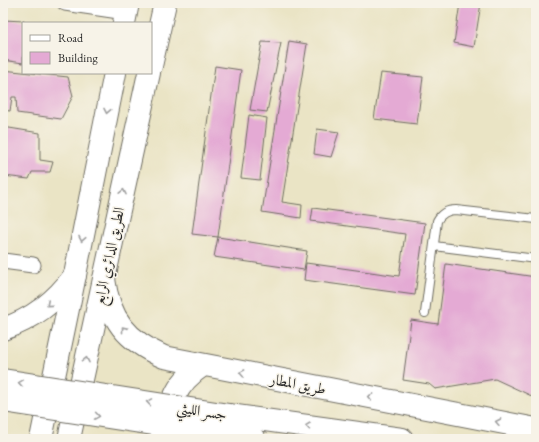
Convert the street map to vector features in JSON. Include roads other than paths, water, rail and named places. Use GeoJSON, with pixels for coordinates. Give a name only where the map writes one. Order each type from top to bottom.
{"type":"FeatureCollection","features":[{"type":"Feature","properties":{"kind":"main road"},"geometry":{"type":"LineString","coordinates":[[152,61],[164,3]]}},
{"type":"Feature","properties":{"kind":"main road","name":"الطريق الدائري الرابع"},"geometry":{"type":"LineString","coordinates":[[41,439],[115,74]]}},
{"type":"Feature","properties":{"kind":"main road","name":"الطريق الدائري الرابع"},"geometry":{"type":"LineString","coordinates":[[69,439],[149,74]]}},
{"type":"Feature","properties":{"kind":"main road"},"geometry":{"type":"LineString","coordinates":[[3,329],[33,316],[49,305],[63,291],[75,275]]}},
{"type":"Feature","properties":{"kind":"main road","name":"طريق المطار"},"geometry":{"type":"LineString","coordinates":[[104,279],[110,308],[126,333],[150,351],[164,357],[536,429]]}},
{"type":"Feature","properties":{"kind":"main road"},"geometry":{"type":"LineString","coordinates":[[174,439],[171,430],[170,417],[176,392],[188,377],[203,365]]}},
{"type":"Feature","properties":{"kind":"main road","name":"جسر الليثي"},"geometry":{"type":"LineString","coordinates":[[3,380],[229,415],[402,439]]}},
{"type":"Feature","properties":{"kind":"main road","name":"جسر الليثي"},"geometry":{"type":"LineString","coordinates":[[3,401],[254,439]]}},
{"type":"Feature","properties":{"kind":"street"},"geometry":{"type":"LineString","coordinates":[[65,3],[126,13]]}},
{"type":"Feature","properties":{"kind":"street"},"geometry":{"type":"LineString","coordinates":[[3,261],[33,265]]}},
{"type":"Feature","properties":{"kind":"lane"},"geometry":{"type":"LineString","coordinates":[[425,313],[437,221],[443,212],[449,210],[536,219]]}},
{"type":"Feature","properties":{"kind":"lane"},"geometry":{"type":"LineString","coordinates":[[434,246],[536,259]]}}]}
